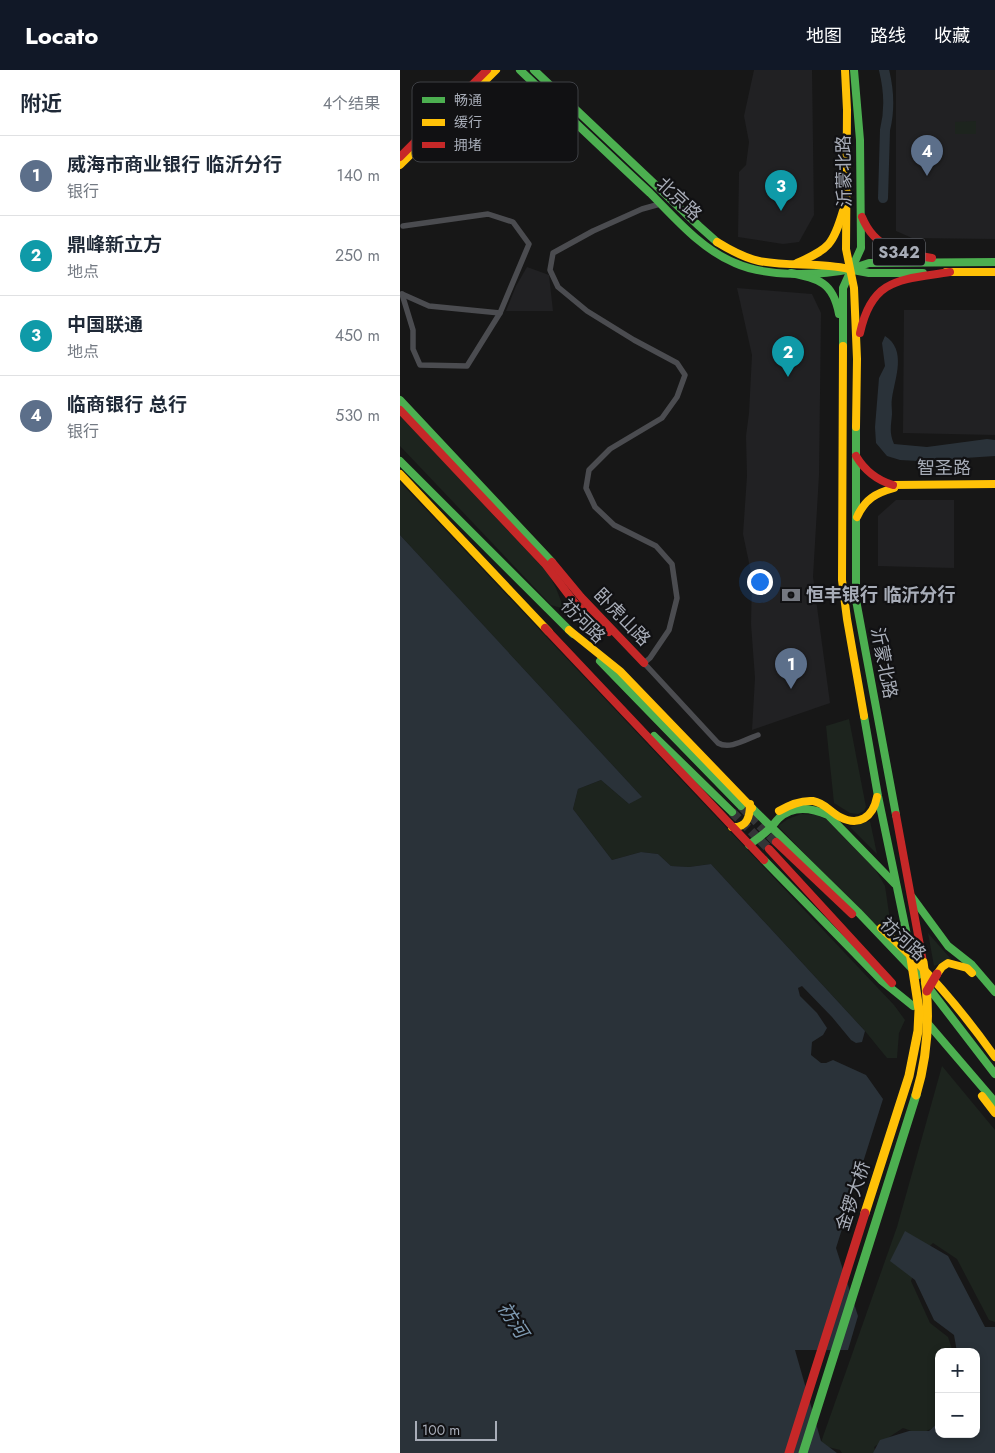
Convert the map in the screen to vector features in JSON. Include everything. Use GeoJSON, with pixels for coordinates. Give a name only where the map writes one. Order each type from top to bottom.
{"type":"FeatureCollection","features":[{"type":"Feature","properties":{"kind":"main road"},"geometry":{"type":"LineString","coordinates":[[475,82],[487,70]]}},
{"type":"Feature","properties":{"kind":"main road"},"geometry":{"type":"LineString","coordinates":[[484,82],[496,70]]}},
{"type":"Feature","properties":{"kind":"main road","name":"北京路"},"geometry":{"type":"LineString","coordinates":[[520,70],[533,82]]}},
{"type":"Feature","properties":{"kind":"main road","name":"北京路"},"geometry":{"type":"LineString","coordinates":[[534,70],[547,82]]}},
{"type":"Feature","properties":{"kind":"main road","name":"沂蒙北路"},"geometry":{"type":"LineString","coordinates":[[845,70],[847,110],[846,249],[854,288],[857,358],[855,455],[856,600],[893,793],[898,833],[928,995]]}},
{"type":"Feature","properties":{"kind":"main road","name":"沂蒙北路"},"geometry":{"type":"LineString","coordinates":[[854,70],[860,140],[861,248],[843,288],[842,580],[847,620],[878,796],[909,945]]}},
{"type":"Feature","properties":{"kind":"main road","name":"北京路"},"geometry":{"type":"LineString","coordinates":[[578,112],[720,245],[742,257],[758,262],[832,264],[869,273],[995,272]]}},
{"type":"Feature","properties":{"kind":"main road","name":"北京路"},"geometry":{"type":"LineString","coordinates":[[578,126],[703,244],[738,266],[756,271],[832,274],[869,263],[995,262]]}},
{"type":"Feature","properties":{"kind":"main road"},"geometry":{"type":"LineString","coordinates":[[400,157],[412,145]]}},
{"type":"Feature","properties":{"kind":"main road"},"geometry":{"type":"LineString","coordinates":[[400,165],[412,153]]}},
{"type":"Feature","properties":{"kind":"main road"},"geometry":{"type":"LineString","coordinates":[[797,264],[822,252],[834,241],[846,202]]}},
{"type":"Feature","properties":{"kind":"main road","name":"S342"},"geometry":{"type":"LineString","coordinates":[[861,208],[863,220],[870,232],[883,246],[906,254],[959,263]]}},
{"type":"Feature","properties":{"kind":"main road"},"geometry":{"type":"LineString","coordinates":[[857,358],[861,324],[873,296],[899,281],[950,272]]}},
{"type":"Feature","properties":{"kind":"main road"},"geometry":{"type":"LineString","coordinates":[[791,273],[816,278],[833,294],[837,304],[842,351]]}},
{"type":"Feature","properties":{"kind":"main road","name":"卧虎山路"},"geometry":{"type":"LineString","coordinates":[[400,400],[644,663]]}},
{"type":"Feature","properties":{"kind":"main road","name":"卧虎山路"},"geometry":{"type":"LineString","coordinates":[[400,410],[546,565],[574,602],[644,663]]}},
{"type":"Feature","properties":{"kind":"main road"},"geometry":{"type":"LineString","coordinates":[[855,455],[862,466],[878,481],[894,486]]}},
{"type":"Feature","properties":{"kind":"main road","name":"祊河路"},"geometry":{"type":"LineString","coordinates":[[400,461],[569,630],[620,672],[745,805],[769,825],[825,880]]}},
{"type":"Feature","properties":{"kind":"main road","name":"祊河路"},"geometry":{"type":"LineString","coordinates":[[400,474],[544,628],[732,812]]}},
{"type":"Feature","properties":{"kind":"main road","name":"智圣路"},"geometry":{"type":"LineString","coordinates":[[894,486],[995,484]]}},
{"type":"Feature","properties":{"kind":"main road"},"geometry":{"type":"LineString","coordinates":[[856,522],[862,505],[867,499],[894,486]]}},
{"type":"Feature","properties":{"kind":"main road","name":"智圣路"},"geometry":{"type":"LineString","coordinates":[[894,486],[995,488]]}},
{"type":"Feature","properties":{"kind":"main road"},"geometry":{"type":"LineString","coordinates":[[544,628],[749,845],[882,981],[913,1006]]}},
{"type":"Feature","properties":{"kind":"main road"},"geometry":{"type":"LineString","coordinates":[[769,825],[780,810],[790,804],[809,801],[824,805],[838,816],[849,821],[862,820],[872,813],[878,796]]}},
{"type":"Feature","properties":{"kind":"main road"},"geometry":{"type":"LineString","coordinates":[[732,827],[744,826],[748,821],[750,817],[745,805]]}},
{"type":"Feature","properties":{"kind":"main road"},"geometry":{"type":"LineString","coordinates":[[749,845],[777,819],[789,812],[809,808],[828,815],[896,885]]}},
{"type":"Feature","properties":{"kind":"main road","name":"祊河路"},"geometry":{"type":"LineString","coordinates":[[776,842],[877,939],[918,974],[995,1074]]}},
{"type":"Feature","properties":{"kind":"main road","name":"祊河路"},"geometry":{"type":"LineString","coordinates":[[769,849],[944,1040],[995,1102]]}},
{"type":"Feature","properties":{"kind":"main road"},"geometry":{"type":"LineString","coordinates":[[825,880],[918,974]]}},
{"type":"Feature","properties":{"kind":"main road"},"geometry":{"type":"LineString","coordinates":[[825,880],[913,956],[971,1022],[995,1057]]}},
{"type":"Feature","properties":{"kind":"main road"},"geometry":{"type":"LineString","coordinates":[[911,895],[948,946],[972,965],[995,992]]}},
{"type":"Feature","properties":{"kind":"main road","name":"金锣大桥"},"geometry":{"type":"LineString","coordinates":[[789,1453],[909,1076],[918,1031],[919,1010],[909,945]]}},
{"type":"Feature","properties":{"kind":"main road"},"geometry":{"type":"LineString","coordinates":[[928,995],[937,974],[948,963],[967,968],[995,998]]}},
{"type":"Feature","properties":{"kind":"main road","name":"金锣大桥"},"geometry":{"type":"LineString","coordinates":[[803,1453],[920,1082],[928,1030],[928,995]]}},
{"type":"Feature","properties":{"kind":"main road"},"geometry":{"type":"LineString","coordinates":[[964,1033],[995,1064]]}},
{"type":"Feature","properties":{"kind":"main road","name":"祊河路"},"geometry":{"type":"LineString","coordinates":[[944,1040],[995,1113]]}},
{"type":"Feature","properties":{"kind":"street"},"geometry":{"type":"LineString","coordinates":[[660,204],[642,209],[593,231],[553,253],[550,270],[558,287],[587,311],[634,340],[678,362],[685,375],[677,398],[662,418],[610,450],[589,470],[586,488],[596,507],[614,525],[656,546],[672,564],[677,598],[669,630],[650,658],[644,663],[718,743],[724,746],[730,745],[758,735]]}},
{"type":"Feature","properties":{"kind":"street"},"geometry":{"type":"LineString","coordinates":[[401,227],[488,214],[513,222],[529,244],[500,313],[467,366],[420,365],[413,349],[413,330],[401,294]]}},
{"type":"Feature","properties":{"kind":"street"},"geometry":{"type":"LineString","coordinates":[[401,294],[429,306],[500,313]]}},
{"type":"Feature","properties":{"kind":"shaded area"},"geometry":{"type":"Polygon","coordinates":[[[754,70],[812,70],[814,215],[799,242],[783,244],[738,237],[739,172],[746,165],[749,142],[744,116],[754,70]]]}},
{"type":"Feature","properties":{"kind":"shaded area"},"geometry":{"type":"Polygon","coordinates":[[[896,70],[995,70],[995,239],[912,238],[896,231],[896,70]]]}},
{"type":"Feature","properties":{"kind":"shaded area"},"geometry":{"type":"Polygon","coordinates":[[[976,121],[976,134],[955,134],[955,122],[976,121]]]}},
{"type":"Feature","properties":{"kind":"shaded area"},"geometry":{"type":"Polygon","coordinates":[[[527,267],[549,275],[553,311],[506,311],[516,286],[527,267]]]}},
{"type":"Feature","properties":{"kind":"shaded area"},"geometry":{"type":"Polygon","coordinates":[[[737,288],[812,294],[821,313],[819,475],[813,577],[830,703],[752,730],[755,678],[751,624],[752,577],[743,534],[747,476],[746,436],[752,355],[737,288]]]}},
{"type":"Feature","properties":{"kind":"shaded area"},"geometry":{"type":"Polygon","coordinates":[[[904,310],[995,310],[995,435],[903,433],[904,310]]]}},
{"type":"Feature","properties":{"kind":"shaded area"},"geometry":{"type":"Polygon","coordinates":[[[400,415],[548,573],[564,609],[551,605],[400,446],[400,415]]]}},
{"type":"Feature","properties":{"kind":"shaded area"},"geometry":{"type":"Polygon","coordinates":[[[400,482],[894,1005],[905,1020],[899,1033],[897,1058],[887,1058],[865,1031],[711,864],[689,867],[671,866],[658,854],[641,852],[612,860],[573,809],[578,789],[601,780],[629,804],[641,796],[400,535],[400,482]]]}},
{"type":"Feature","properties":{"kind":"shaded area"},"geometry":{"type":"Polygon","coordinates":[[[896,500],[954,500],[954,568],[878,566],[878,516],[896,500]]]}},
{"type":"Feature","properties":{"kind":"shaded area"},"geometry":{"type":"Polygon","coordinates":[[[849,719],[866,807],[864,811],[858,814],[850,813],[834,803],[826,726],[849,719]]]}},
{"type":"Feature","properties":{"kind":"shaded area"},"geometry":{"type":"Polygon","coordinates":[[[801,814],[817,815],[827,820],[875,869],[885,886],[894,947],[778,826],[788,819],[801,814]]]}},
{"type":"Feature","properties":{"kind":"shaded area"},"geometry":{"type":"Polygon","coordinates":[[[870,821],[877,854],[850,827],[870,821]]]}},
{"type":"Feature","properties":{"kind":"shaded area"},"geometry":{"type":"Polygon","coordinates":[[[928,933],[951,959],[934,966],[928,933]]]}},
{"type":"Feature","properties":{"kind":"shaded area"},"geometry":{"type":"Polygon","coordinates":[[[942,1066],[995,1130],[995,1322],[989,1320],[957,1259],[933,1243],[920,1255],[911,1281],[930,1323],[948,1337],[952,1348],[935,1348],[935,1427],[920,1434],[903,1428],[874,1447],[876,1453],[842,1453],[840,1450],[820,1445],[897,1227],[942,1066]]]}},
{"type":"Feature","properties":{"kind":"water"},"geometry":{"type":"Polygon","coordinates":[[[885,336],[892,342],[898,356],[892,402],[891,433],[894,444],[927,447],[987,439],[995,440],[995,456],[919,461],[900,460],[887,456],[876,443],[875,427],[879,378],[885,366],[882,343],[885,336]]]}},
{"type":"Feature","properties":{"kind":"water","name":"祊河"},"geometry":{"type":"Polygon","coordinates":[[[400,535],[642,797],[629,804],[601,780],[578,789],[573,809],[612,860],[641,852],[658,854],[671,866],[689,867],[711,864],[865,1031],[862,1042],[856,1043],[851,1040],[802,986],[798,988],[800,996],[817,1013],[827,1028],[823,1035],[812,1042],[811,1055],[821,1063],[833,1060],[866,1075],[883,1099],[836,1248],[858,1316],[848,1350],[795,1350],[821,1441],[837,1453],[400,1453],[400,535]]]}},
{"type":"Feature","properties":{"kind":"water"},"geometry":{"type":"Polygon","coordinates":[[[905,1231],[948,1256],[985,1327],[995,1327],[995,1453],[873,1453],[880,1440],[909,1431],[929,1431],[935,1426],[935,1438],[980,1438],[980,1348],[956,1348],[954,1335],[934,1320],[915,1280],[890,1261],[905,1231]]]}},
{"type":"Feature","properties":{"kind":"waterway"},"geometry":{"type":"LineString","coordinates":[[883,198],[885,130],[888,108],[888,92],[884,70]]}},
{"type":"Feature","properties":{"kind":"tunnel"},"geometry":{"type":"LineString","coordinates":[[741,806],[776,842]]}},
{"type":"Feature","properties":{"kind":"tunnel"},"geometry":{"type":"LineString","coordinates":[[732,812],[769,849]]}},
{"type":"Feature","properties":{"kind":"traffic: fast"},"geometry":{"type":"LineString","coordinates":[[520,70],[533,82]]}},
{"type":"Feature","properties":{"kind":"traffic: fast"},"geometry":{"type":"LineString","coordinates":[[534,70],[547,82]]}},
{"type":"Feature","properties":{"kind":"traffic: fast"},"geometry":{"type":"LineString","coordinates":[[843,346],[843,288],[861,248],[860,140],[854,70]]}},
{"type":"Feature","properties":{"kind":"traffic: fast"},"geometry":{"type":"LineString","coordinates":[[578,112],[717,242]]}},
{"type":"Feature","properties":{"kind":"traffic: fast"},"geometry":{"type":"LineString","coordinates":[[578,125],[689,232],[723,257],[748,268],[777,273],[808,274],[851,269]]}},
{"type":"Feature","properties":{"kind":"traffic: fast"},"geometry":{"type":"LineString","coordinates":[[851,269],[869,263],[995,262]]}},
{"type":"Feature","properties":{"kind":"traffic: fast"},"geometry":{"type":"LineString","coordinates":[[853,270],[869,273],[923,273]]}},
{"type":"Feature","properties":{"kind":"traffic: fast"},"geometry":{"type":"LineString","coordinates":[[791,273],[817,280],[829,289],[839,314]]}},
{"type":"Feature","properties":{"kind":"traffic: fast"},"geometry":{"type":"LineString","coordinates":[[400,400],[552,562]]}},
{"type":"Feature","properties":{"kind":"traffic: fast"},"geometry":{"type":"LineString","coordinates":[[856,427],[856,600],[896,815]]}},
{"type":"Feature","properties":{"kind":"traffic: fast"},"geometry":{"type":"LineString","coordinates":[[400,461],[573,634]]}},
{"type":"Feature","properties":{"kind":"traffic: fast"},"geometry":{"type":"LineString","coordinates":[[600,661],[741,806]]}},
{"type":"Feature","properties":{"kind":"traffic: fast"},"geometry":{"type":"LineString","coordinates":[[864,716],[878,796],[909,945]]}},
{"type":"Feature","properties":{"kind":"traffic: fast"},"geometry":{"type":"LineString","coordinates":[[654,736],[732,812]]}},
{"type":"Feature","properties":{"kind":"traffic: fast"},"geometry":{"type":"LineString","coordinates":[[752,808],[858,912],[918,975]]}},
{"type":"Feature","properties":{"kind":"traffic: fast"},"geometry":{"type":"LineString","coordinates":[[749,845],[766,832],[784,814],[796,809],[809,809],[828,815],[895,884]]}},
{"type":"Feature","properties":{"kind":"traffic: fast"},"geometry":{"type":"LineString","coordinates":[[764,860],[882,981],[913,1006]]}},
{"type":"Feature","properties":{"kind":"traffic: fast"},"geometry":{"type":"LineString","coordinates":[[912,897],[948,946],[972,965],[995,992]]}},
{"type":"Feature","properties":{"kind":"traffic: fast"},"geometry":{"type":"LineString","coordinates":[[925,983],[995,1074]]}},
{"type":"Feature","properties":{"kind":"traffic: fast"},"geometry":{"type":"LineString","coordinates":[[924,1019],[995,1102]]}},
{"type":"Feature","properties":{"kind":"traffic: fast"},"geometry":{"type":"LineString","coordinates":[[803,1453],[916,1095]]}},
{"type":"Feature","properties":{"kind":"traffic: slow"},"geometry":{"type":"LineString","coordinates":[[484,82],[496,70]]}},
{"type":"Feature","properties":{"kind":"traffic: slow"},"geometry":{"type":"LineString","coordinates":[[845,70],[847,110],[846,249],[854,288],[857,359],[856,427]]}},
{"type":"Feature","properties":{"kind":"traffic: slow"},"geometry":{"type":"LineString","coordinates":[[400,165],[412,153]]}},
{"type":"Feature","properties":{"kind":"traffic: slow"},"geometry":{"type":"LineString","coordinates":[[797,263],[816,254],[828,244],[836,232],[843,211]]}},
{"type":"Feature","properties":{"kind":"traffic: slow"},"geometry":{"type":"LineString","coordinates":[[717,242],[753,260],[849,269]]}},
{"type":"Feature","properties":{"kind":"traffic: slow"},"geometry":{"type":"LineString","coordinates":[[946,272],[995,272]]}},
{"type":"Feature","properties":{"kind":"traffic: slow"},"geometry":{"type":"LineString","coordinates":[[843,346],[842,580],[864,716]]}},
{"type":"Feature","properties":{"kind":"traffic: slow"},"geometry":{"type":"LineString","coordinates":[[400,474],[549,632]]}},
{"type":"Feature","properties":{"kind":"traffic: slow"},"geometry":{"type":"LineString","coordinates":[[893,485],[995,484]]}},
{"type":"Feature","properties":{"kind":"traffic: slow"},"geometry":{"type":"LineString","coordinates":[[857,517],[867,501],[882,492],[894,488]]}},
{"type":"Feature","properties":{"kind":"traffic: slow"},"geometry":{"type":"LineString","coordinates":[[569,630],[620,671],[752,808]]}},
{"type":"Feature","properties":{"kind":"traffic: slow"},"geometry":{"type":"LineString","coordinates":[[779,811],[795,803],[813,801],[840,817],[853,821],[869,815],[877,797]]}},
{"type":"Feature","properties":{"kind":"traffic: slow"},"geometry":{"type":"LineString","coordinates":[[732,827],[741,826],[747,821],[750,804]]}},
{"type":"Feature","properties":{"kind":"traffic: slow"},"geometry":{"type":"LineString","coordinates":[[881,928],[942,989],[995,1057]]}},
{"type":"Feature","properties":{"kind":"traffic: slow"},"geometry":{"type":"LineString","coordinates":[[865,1213],[909,1076],[918,1031],[919,1010],[909,945]]}},
{"type":"Feature","properties":{"kind":"traffic: slow"},"geometry":{"type":"LineString","coordinates":[[916,1095],[924,1063],[927,1029],[927,995],[923,962]]}},
{"type":"Feature","properties":{"kind":"traffic: slow"},"geometry":{"type":"LineString","coordinates":[[937,974],[948,963],[967,968],[972,973]]}},
{"type":"Feature","properties":{"kind":"traffic: slow"},"geometry":{"type":"LineString","coordinates":[[982,1096],[995,1113]]}},
{"type":"Feature","properties":{"kind":"traffic: jam"},"geometry":{"type":"LineString","coordinates":[[475,82],[487,70]]}},
{"type":"Feature","properties":{"kind":"traffic: jam"},"geometry":{"type":"LineString","coordinates":[[400,157],[412,145]]}},
{"type":"Feature","properties":{"kind":"traffic: jam"},"geometry":{"type":"LineString","coordinates":[[862,217],[867,228],[881,243],[909,254],[932,258]]}},
{"type":"Feature","properties":{"kind":"traffic: jam"},"geometry":{"type":"LineString","coordinates":[[860,333],[865,315],[872,301],[891,284],[917,277],[950,272]]}},
{"type":"Feature","properties":{"kind":"traffic: jam"},"geometry":{"type":"LineString","coordinates":[[400,410],[546,565],[574,602],[609,632]]}},
{"type":"Feature","properties":{"kind":"traffic: jam"},"geometry":{"type":"LineString","coordinates":[[856,456],[872,474],[893,485]]}},
{"type":"Feature","properties":{"kind":"traffic: jam"},"geometry":{"type":"LineString","coordinates":[[552,562],[581,597],[644,663]]}},
{"type":"Feature","properties":{"kind":"traffic: jam"},"geometry":{"type":"LineString","coordinates":[[545,628],[764,860]]}},
{"type":"Feature","properties":{"kind":"traffic: jam"},"geometry":{"type":"LineString","coordinates":[[896,815],[923,962]]}},
{"type":"Feature","properties":{"kind":"traffic: jam"},"geometry":{"type":"LineString","coordinates":[[776,842],[852,914]]}},
{"type":"Feature","properties":{"kind":"traffic: jam"},"geometry":{"type":"LineString","coordinates":[[769,849],[892,983]]}},
{"type":"Feature","properties":{"kind":"traffic: jam"},"geometry":{"type":"LineString","coordinates":[[927,991],[937,974]]}},
{"type":"Feature","properties":{"kind":"traffic: jam"},"geometry":{"type":"LineString","coordinates":[[789,1453],[865,1213]]}},
{"type":"Feature","properties":{"kind":"place","name":"临商银行 总行"},"geometry":{"type":"Point","coordinates":[927,176]}},
{"type":"Feature","properties":{"kind":"place","name":"中国联通"},"geometry":{"type":"Point","coordinates":[781,211]}},
{"type":"Feature","properties":{"kind":"place","name":"鼎峰新立方"},"geometry":{"type":"Point","coordinates":[788,377]}},
{"type":"Feature","properties":{"kind":"place","name":"恒丰银行 临沂分行"},"geometry":{"type":"Point","coordinates":[791,595]}},
{"type":"Feature","properties":{"kind":"place","name":"威海市商业银行 临沂分行"},"geometry":{"type":"Point","coordinates":[791,689]}}]}
